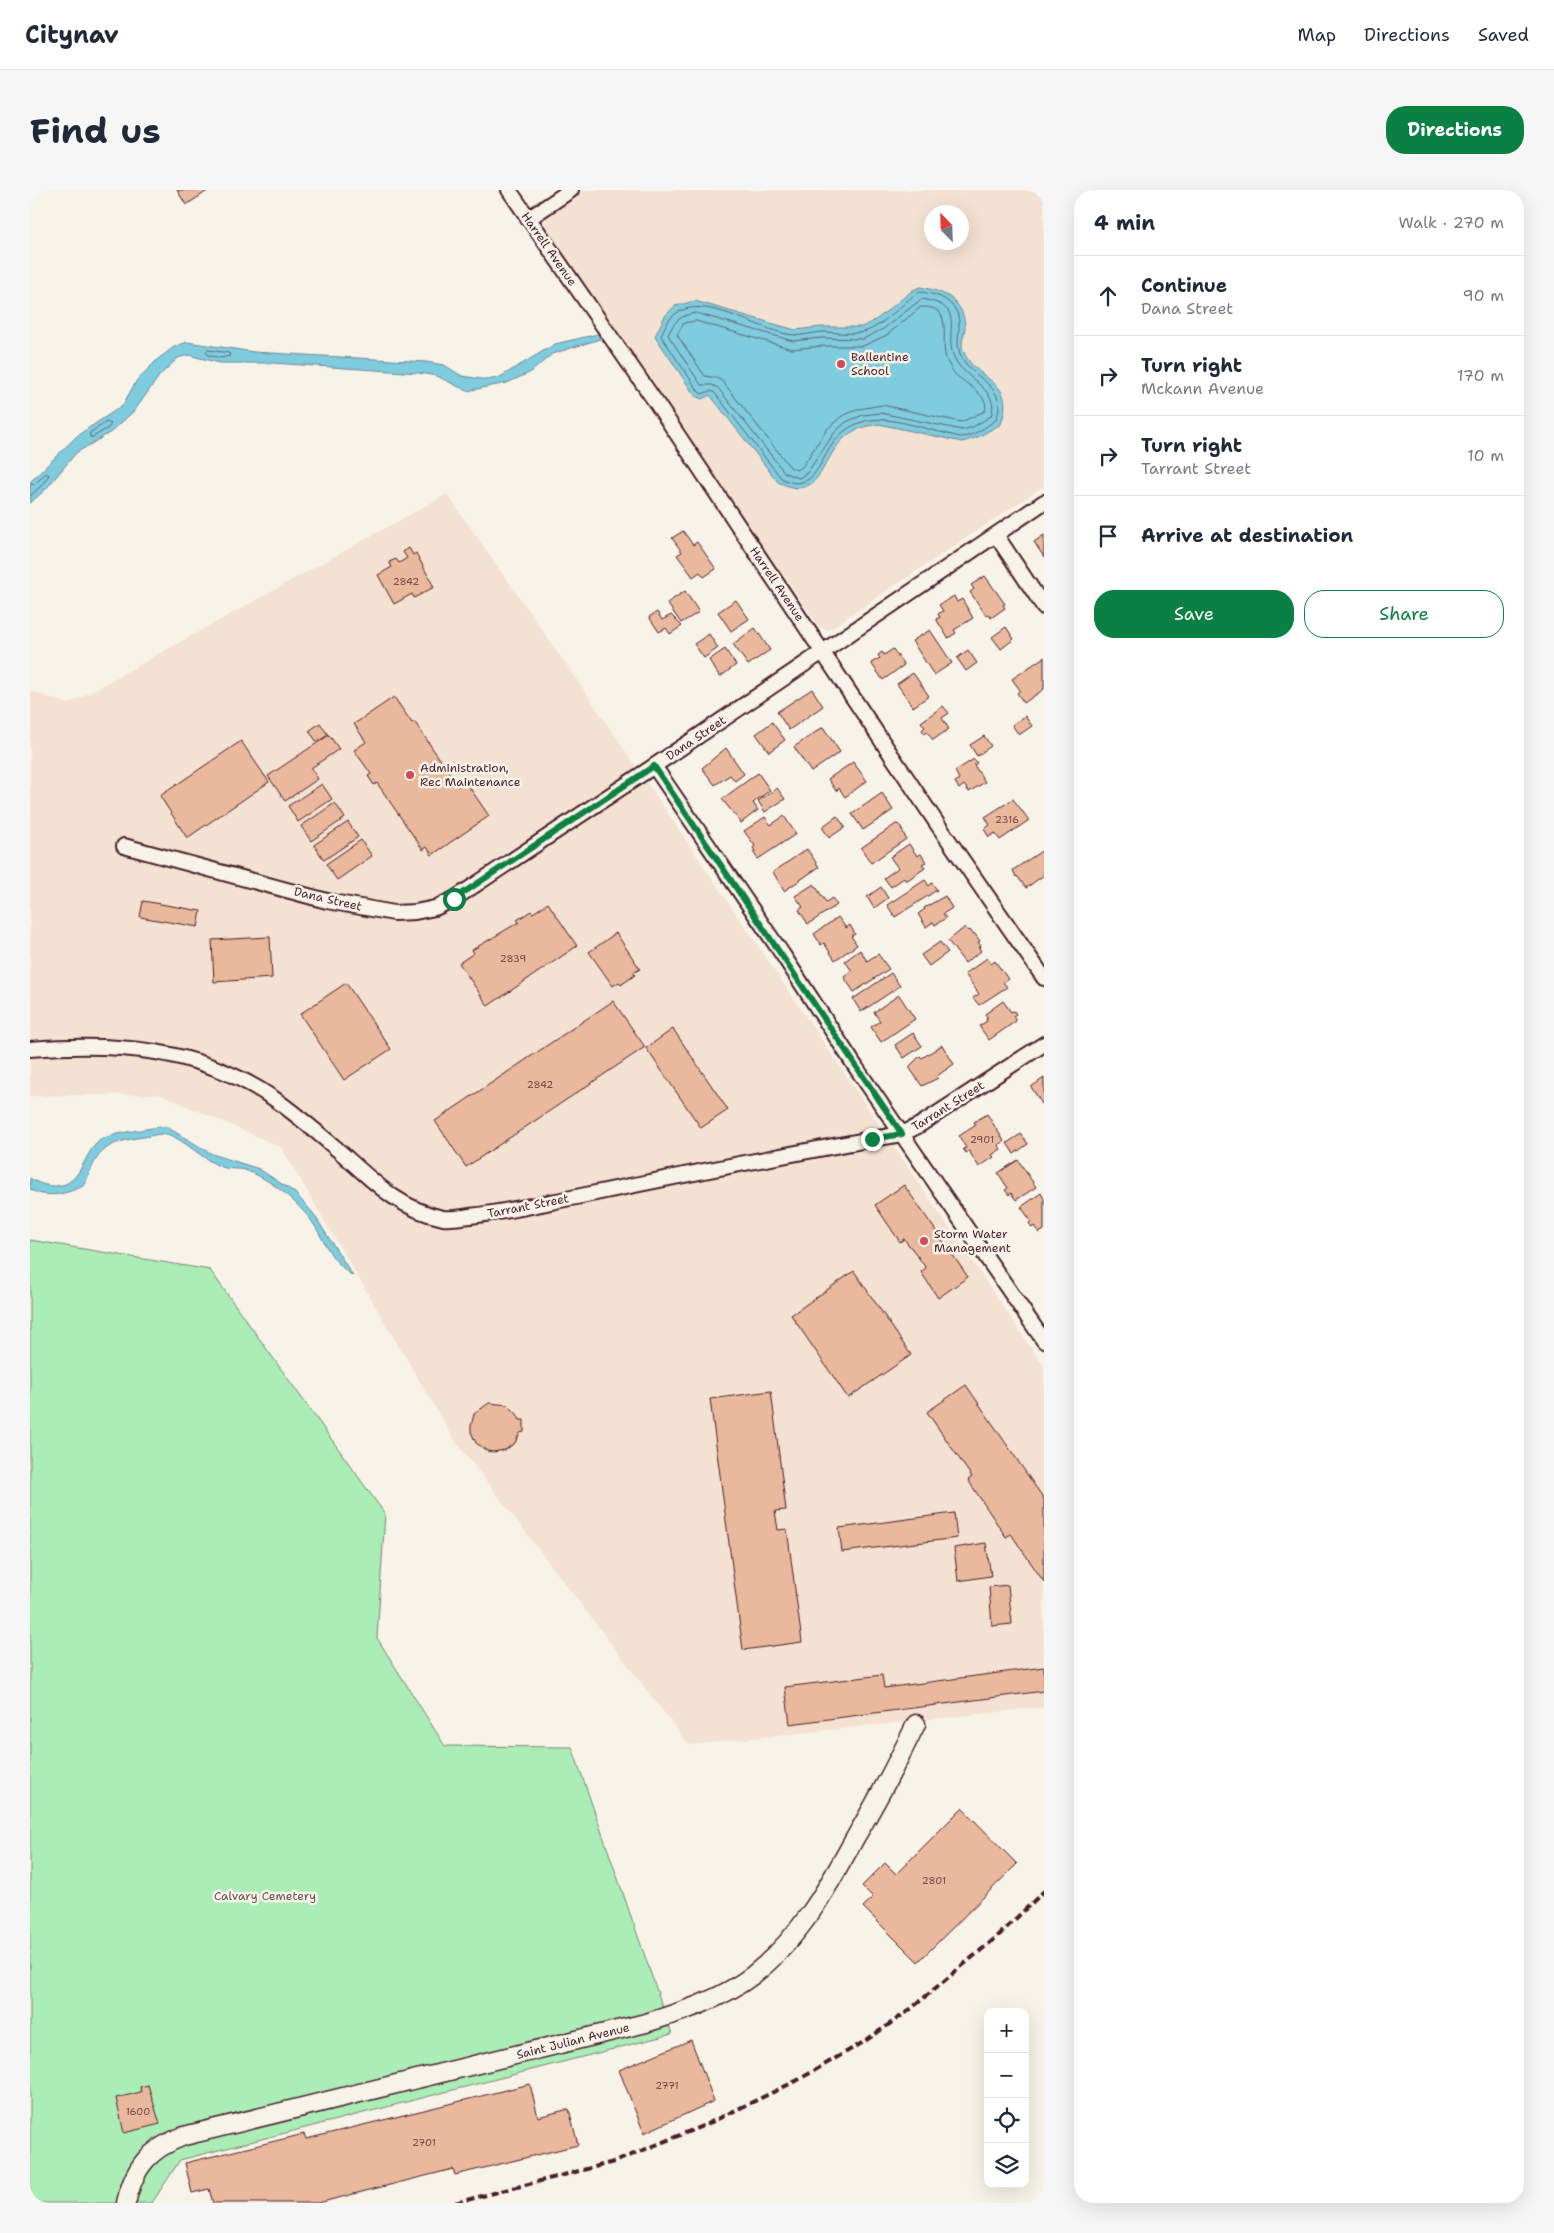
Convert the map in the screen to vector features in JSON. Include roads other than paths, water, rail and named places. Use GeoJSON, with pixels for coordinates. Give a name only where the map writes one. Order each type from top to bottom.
{"type":"FeatureCollection","features":[{"type":"Feature","properties":{"kind":"street","name":"Harrell Avenue"},"geometry":{"type":"LineString","coordinates":[[509,190],[655,401],[938,825],[1044,978]]}},
{"type":"Feature","properties":{"kind":"street"},"geometry":{"type":"LineString","coordinates":[[528,219],[571,190]]}},
{"type":"Feature","properties":{"kind":"street","name":"Dana Street"},"geometry":{"type":"LineString","coordinates":[[124,846],[328,901],[394,913],[415,912],[435,908],[454,899],[654,766],[1044,502]]}},
{"type":"Feature","properties":{"kind":"street"},"geometry":{"type":"LineString","coordinates":[[996,535],[1044,607]]}},
{"type":"Feature","properties":{"kind":"street"},"geometry":{"type":"LineString","coordinates":[[654,766],[1044,1341]]}},
{"type":"Feature","properties":{"kind":"street","name":"Tarrant Street"},"geometry":{"type":"LineString","coordinates":[[30,1049],[78,1045],[131,1047],[176,1056],[244,1080],[274,1098],[338,1150],[382,1190],[403,1204],[426,1214],[446,1218],[498,1213],[691,1173],[902,1134],[918,1126],[1044,1044]]}},
{"type":"Feature","properties":{"kind":"street","name":"Saint Julian Avenue"},"geometry":{"type":"LineString","coordinates":[[126,2203],[130,2185],[141,2164],[151,2153],[170,2141],[184,2136],[646,2023],[696,2007],[725,1993],[752,1975],[775,1956],[797,1932],[821,1900],[895,1768],[916,1724]]}},
{"type":"Feature","properties":{"kind":"water"},"geometry":{"type":"Polygon","coordinates":[[[920,287],[944,294],[956,303],[960,309],[965,326],[962,343],[964,353],[978,371],[994,383],[1004,398],[1005,409],[1001,424],[978,437],[962,442],[879,424],[864,427],[855,430],[843,439],[835,448],[818,477],[811,484],[803,487],[792,487],[778,482],[710,395],[702,399],[695,396],[655,336],[665,316],[675,306],[695,301],[795,330],[821,327],[862,327],[877,319],[913,290],[920,287]]]}},
{"type":"Feature","properties":{"kind":"water"},"geometry":{"type":"Polygon","coordinates":[[[598,334],[600,339],[552,354],[531,372],[507,383],[467,391],[437,376],[419,373],[272,363],[220,363],[188,355],[178,358],[160,375],[135,410],[111,432],[76,453],[45,490],[30,503],[30,482],[78,435],[122,406],[137,380],[158,359],[174,347],[187,342],[254,352],[426,362],[444,365],[462,376],[488,380],[500,377],[555,344],[598,334]]]}},
{"type":"Feature","properties":{"kind":"water"},"geometry":{"type":"Polygon","coordinates":[[[165,1126],[212,1154],[259,1169],[294,1192],[313,1213],[353,1276],[331,1254],[306,1214],[278,1188],[254,1173],[225,1168],[215,1164],[180,1140],[167,1134],[131,1139],[105,1149],[94,1163],[85,1185],[79,1188],[65,1193],[50,1195],[30,1189],[30,1178],[42,1184],[52,1186],[65,1184],[72,1180],[91,1150],[104,1138],[125,1132],[165,1126]]]}},
{"type":"Feature","properties":{"kind":"railway"},"geometry":{"type":"LineString","coordinates":[[455,2203],[614,2162],[705,2125],[798,2080],[862,2043],[907,2012],[999,1935],[1044,1891]]}},
{"type":"Feature","properties":{"kind":"place","name":"Ballentine School"},"geometry":{"type":"Point","coordinates":[841,364]}},
{"type":"Feature","properties":{"kind":"place","name":"Administration, Rec Maintenance"},"geometry":{"type":"Point","coordinates":[410,775]}},
{"type":"Feature","properties":{"kind":"place","name":"Storm Water Management"},"geometry":{"type":"Point","coordinates":[924,1241]}},
{"type":"Feature","properties":{"kind":"park label","name":"Calvary Cemetery"},"geometry":{"type":"Point","coordinates":[265,1896]}}]}
